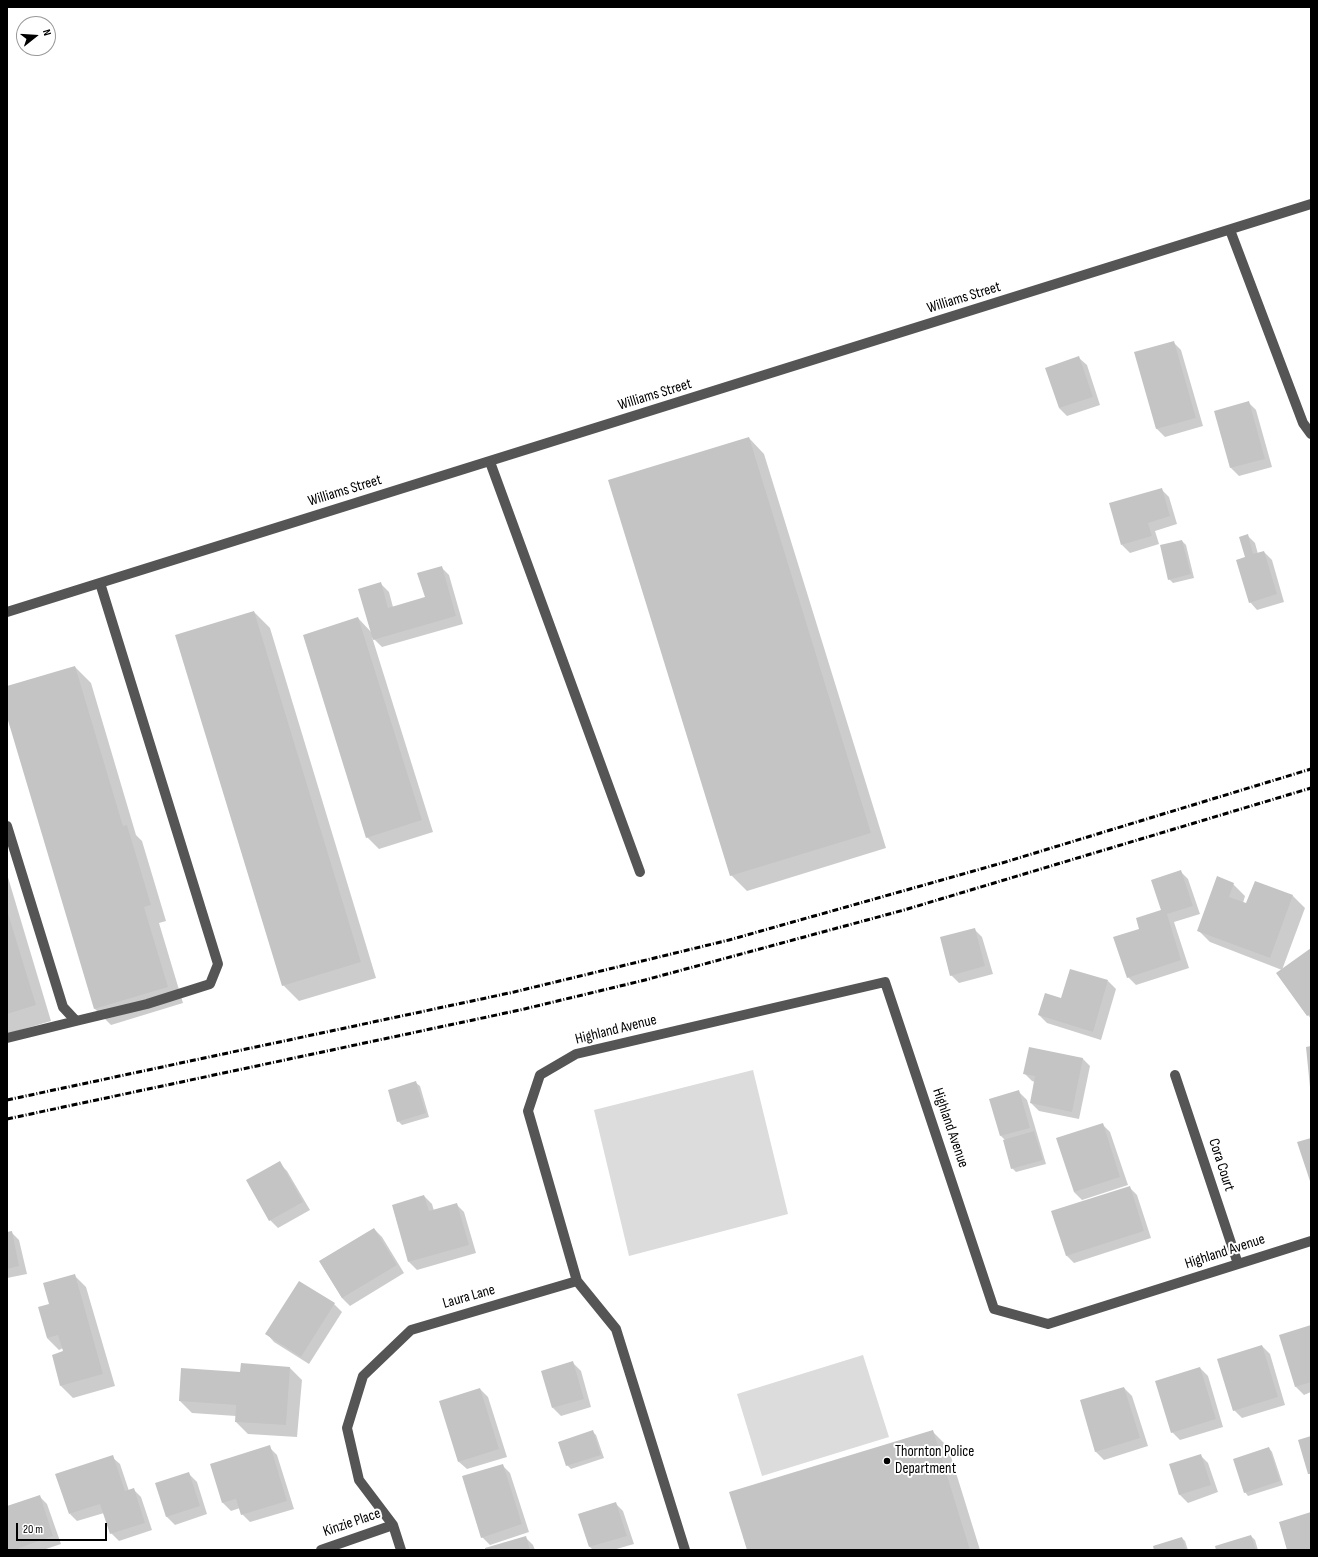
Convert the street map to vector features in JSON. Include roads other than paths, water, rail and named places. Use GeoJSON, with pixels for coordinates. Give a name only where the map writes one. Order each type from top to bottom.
{"type":"FeatureCollection","features":[{"type":"Feature","properties":{"kind":"street","name":"Williams Street"},"geometry":{"type":"LineString","coordinates":[[7,612],[1311,204]]}},
{"type":"Feature","properties":{"kind":"street"},"geometry":{"type":"LineString","coordinates":[[1230,230],[1303,423],[1311,434]]}},
{"type":"Feature","properties":{"kind":"street"},"geometry":{"type":"LineString","coordinates":[[490,462],[640,872]]}},
{"type":"Feature","properties":{"kind":"street"},"geometry":{"type":"LineString","coordinates":[[7,1038],[147,1004],[210,984],[218,964],[100,583]]}},
{"type":"Feature","properties":{"kind":"street"},"geometry":{"type":"LineString","coordinates":[[7,826],[63,1007],[76,1021]]}},
{"type":"Feature","properties":{"kind":"street","name":"Highland Avenue"},"geometry":{"type":"LineString","coordinates":[[577,1280],[528,1111],[540,1075],[576,1054],[885,982],[994,1309],[1048,1324],[1311,1241]]}},
{"type":"Feature","properties":{"kind":"street","name":"Cora Court"},"geometry":{"type":"LineString","coordinates":[[1175,1075],[1238,1264]]}},
{"type":"Feature","properties":{"kind":"street"},"geometry":{"type":"LineString","coordinates":[[577,1280],[616,1330],[685,1550]]}},
{"type":"Feature","properties":{"kind":"street","name":"Laura Lane"},"geometry":{"type":"LineString","coordinates":[[401,1550],[393,1525],[359,1480],[347,1428],[363,1376],[411,1330],[577,1280]]}},
{"type":"Feature","properties":{"kind":"street","name":"Kinzie Place"},"geometry":{"type":"LineString","coordinates":[[321,1550],[393,1525]]}},
{"type":"Feature","properties":{"kind":"railway"},"geometry":{"type":"LineString","coordinates":[[7,1100],[514,992],[729,940],[1002,863],[1311,769]]}},
{"type":"Feature","properties":{"kind":"railway"},"geometry":{"type":"LineString","coordinates":[[7,1119],[520,1010],[645,980],[904,910],[1311,788]]}},
{"type":"Feature","properties":{"kind":"place","name":"Thornton Police Department"},"geometry":{"type":"Point","coordinates":[887,1461]}}]}
